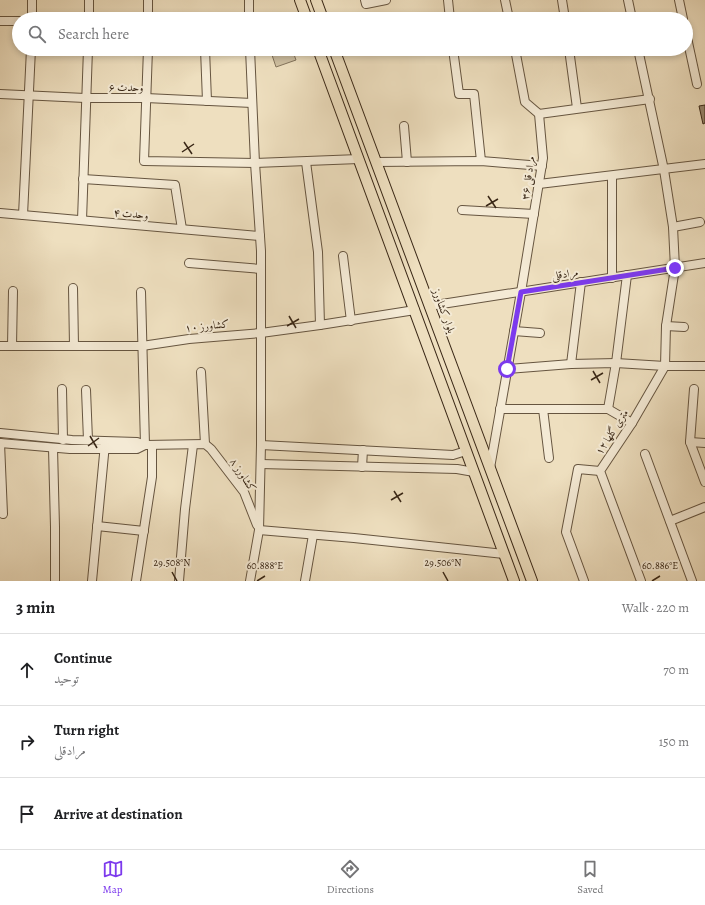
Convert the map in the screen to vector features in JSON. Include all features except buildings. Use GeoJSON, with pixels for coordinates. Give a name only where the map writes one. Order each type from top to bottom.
{"type":"FeatureCollection","features":[{"type":"Feature","properties":{"kind":"main road"},"geometry":{"type":"LineString","coordinates":[[300,0],[304,12]]}},
{"type":"Feature","properties":{"kind":"main road"},"geometry":{"type":"LineString","coordinates":[[316,0],[320,12]]}},
{"type":"Feature","properties":{"kind":"main road"},"geometry":{"type":"LineString","coordinates":[[321,56],[514,581]]}},
{"type":"Feature","properties":{"kind":"main road","name":"بلوار کشاورز"},"geometry":{"type":"LineString","coordinates":[[337,56],[532,581]]}},
{"type":"Feature","properties":{"kind":"main road"},"geometry":{"type":"LineString","coordinates":[[387,237],[402,232]]}},
{"type":"Feature","properties":{"kind":"street"},"geometry":{"type":"LineString","coordinates":[[32,0],[32,12]]}},
{"type":"Feature","properties":{"kind":"street"},"geometry":{"type":"LineString","coordinates":[[89,0],[89,12]]}},
{"type":"Feature","properties":{"kind":"street"},"geometry":{"type":"LineString","coordinates":[[148,0],[148,12]]}},
{"type":"Feature","properties":{"kind":"street"},"geometry":{"type":"LineString","coordinates":[[249,0],[250,12]]}},
{"type":"Feature","properties":{"kind":"street"},"geometry":{"type":"LineString","coordinates":[[365,0],[366,4],[385,0]]}},
{"type":"Feature","properties":{"kind":"street"},"geometry":{"type":"LineString","coordinates":[[448,0],[449,12]]}},
{"type":"Feature","properties":{"kind":"street"},"geometry":{"type":"LineString","coordinates":[[505,0],[508,12]]}},
{"type":"Feature","properties":{"kind":"street"},"geometry":{"type":"LineString","coordinates":[[562,0],[564,12]]}},
{"type":"Feature","properties":{"kind":"street"},"geometry":{"type":"LineString","coordinates":[[628,0],[631,12]]}},
{"type":"Feature","properties":{"kind":"street"},"geometry":{"type":"LineString","coordinates":[[678,0],[681,12]]}},
{"type":"Feature","properties":{"kind":"street"},"geometry":{"type":"LineString","coordinates":[[0,21],[12,21]]}},
{"type":"Feature","properties":{"kind":"street"},"geometry":{"type":"LineString","coordinates":[[23,215],[31,56]]}},
{"type":"Feature","properties":{"kind":"street"},"geometry":{"type":"LineString","coordinates":[[82,220],[88,56]]}},
{"type":"Feature","properties":{"kind":"street"},"geometry":{"type":"LineString","coordinates":[[148,56],[144,161],[255,163],[358,159]]}},
{"type":"Feature","properties":{"kind":"street"},"geometry":{"type":"LineString","coordinates":[[205,56],[206,101]]}},
{"type":"Feature","properties":{"kind":"street"},"geometry":{"type":"LineString","coordinates":[[250,56],[261,269],[261,464],[259,530],[250,581]]}},
{"type":"Feature","properties":{"kind":"street"},"geometry":{"type":"LineString","coordinates":[[455,56],[459,94],[474,94],[481,161]]}},
{"type":"Feature","properties":{"kind":"street"},"geometry":{"type":"LineString","coordinates":[[516,56],[525,102],[539,114],[650,99]]}},
{"type":"Feature","properties":{"kind":"street"},"geometry":{"type":"LineString","coordinates":[[570,56],[577,108]]}},
{"type":"Feature","properties":{"kind":"street"},"geometry":{"type":"LineString","coordinates":[[640,56],[664,170],[673,227],[675,268],[666,326],[666,366]]}},
{"type":"Feature","properties":{"kind":"street"},"geometry":{"type":"LineString","coordinates":[[691,56],[697,84]]}},
{"type":"Feature","properties":{"kind":"street","name":"وحدت ۶"},"geometry":{"type":"LineString","coordinates":[[0,94],[85,98],[146,98],[252,103]]}},
{"type":"Feature","properties":{"kind":"street","name":"مراد قلی ۳۶"},"geometry":{"type":"LineString","coordinates":[[490,468],[542,166],[543,158],[539,114]]}},
{"type":"Feature","properties":{"kind":"street"},"geometry":{"type":"LineString","coordinates":[[404,126],[408,162]]}},
{"type":"Feature","properties":{"kind":"street"},"geometry":{"type":"LineString","coordinates":[[376,162],[481,161],[542,166]]}},
{"type":"Feature","properties":{"kind":"street"},"geometry":{"type":"LineString","coordinates":[[306,162],[318,252],[320,326]]}},
{"type":"Feature","properties":{"kind":"street"},"geometry":{"type":"LineString","coordinates":[[539,184],[705,164]]}},
{"type":"Feature","properties":{"kind":"street"},"geometry":{"type":"LineString","coordinates":[[612,176],[612,278]]}},
{"type":"Feature","properties":{"kind":"street"},"geometry":{"type":"LineString","coordinates":[[83,179],[175,185],[182,229]]}},
{"type":"Feature","properties":{"kind":"street"},"geometry":{"type":"LineString","coordinates":[[462,210],[534,214]]}},
{"type":"Feature","properties":{"kind":"street","name":"وحدت ۴"},"geometry":{"type":"LineString","coordinates":[[0,213],[260,236]]}},
{"type":"Feature","properties":{"kind":"street"},"geometry":{"type":"LineString","coordinates":[[673,227],[700,222]]}},
{"type":"Feature","properties":{"kind":"street"},"geometry":{"type":"LineString","coordinates":[[343,256],[351,320]]}},
{"type":"Feature","properties":{"kind":"street"},"geometry":{"type":"LineString","coordinates":[[189,263],[261,269]]}},
{"type":"Feature","properties":{"kind":"street","name":"مرادقلی"},"geometry":{"type":"LineString","coordinates":[[429,306],[705,263]]}},
{"type":"Feature","properties":{"kind":"street"},"geometry":{"type":"LineString","coordinates":[[608,409],[616,364],[627,275]]}},
{"type":"Feature","properties":{"kind":"street"},"geometry":{"type":"LineString","coordinates":[[571,364],[581,282]]}},
{"type":"Feature","properties":{"kind":"street"},"geometry":{"type":"LineString","coordinates":[[73,288],[74,346]]}},
{"type":"Feature","properties":{"kind":"street"},"geometry":{"type":"LineString","coordinates":[[12,346],[13,291]]}},
{"type":"Feature","properties":{"kind":"street"},"geometry":{"type":"LineString","coordinates":[[136,581],[152,477],[148,445],[142,346],[141,292]]}},
{"type":"Feature","properties":{"kind":"street","name":"کشاورز ۱۰"},"geometry":{"type":"LineString","coordinates":[[0,346],[142,346],[189,339],[320,326],[415,310]]}},
{"type":"Feature","properties":{"kind":"street"},"geometry":{"type":"LineString","coordinates":[[666,326],[684,327]]}},
{"type":"Feature","properties":{"kind":"street"},"geometry":{"type":"LineString","coordinates":[[514,331],[540,332]]}},
{"type":"Feature","properties":{"kind":"street"},"geometry":{"type":"LineString","coordinates":[[507,369],[571,364],[705,366]]}},
{"type":"Feature","properties":{"kind":"street","name":"۱۲ متری گلها"},"geometry":{"type":"LineString","coordinates":[[641,581],[600,471],[666,366]]}},
{"type":"Feature","properties":{"kind":"street"},"geometry":{"type":"LineString","coordinates":[[2,514],[0,443],[53,448],[137,442],[148,445],[205,444],[201,372]]}},
{"type":"Feature","properties":{"kind":"street"},"geometry":{"type":"LineString","coordinates":[[62,389],[63,440]]}},
{"type":"Feature","properties":{"kind":"street"},"geometry":{"type":"LineString","coordinates":[[694,389],[690,442],[705,482]]}},
{"type":"Feature","properties":{"kind":"street"},"geometry":{"type":"LineString","coordinates":[[86,390],[88,440]]}},
{"type":"Feature","properties":{"kind":"street"},"geometry":{"type":"LineString","coordinates":[[500,409],[608,409],[632,422]]}},
{"type":"Feature","properties":{"kind":"street"},"geometry":{"type":"LineString","coordinates":[[544,409],[549,458]]}},
{"type":"Feature","properties":{"kind":"street"},"geometry":{"type":"LineString","coordinates":[[0,433],[63,440],[88,440],[105,445]]}},
{"type":"Feature","properties":{"kind":"street"},"geometry":{"type":"LineString","coordinates":[[690,442],[705,443]]}},
{"type":"Feature","properties":{"kind":"street","name":"کشاورز ۸"},"geometry":{"type":"LineString","coordinates":[[205,444],[211,449],[244,492],[259,530]]}},
{"type":"Feature","properties":{"kind":"street"},"geometry":{"type":"LineString","coordinates":[[92,581],[105,445]]}},
{"type":"Feature","properties":{"kind":"street"},"geometry":{"type":"LineString","coordinates":[[179,581],[185,509],[193,445]]}},
{"type":"Feature","properties":{"kind":"street"},"geometry":{"type":"LineString","coordinates":[[261,445],[453,455],[466,451]]}},
{"type":"Feature","properties":{"kind":"street"},"geometry":{"type":"LineString","coordinates":[[53,448],[55,581]]}},
{"type":"Feature","properties":{"kind":"street"},"geometry":{"type":"LineString","coordinates":[[362,467],[363,450]]}},
{"type":"Feature","properties":{"kind":"street"},"geometry":{"type":"LineString","coordinates":[[448,454],[450,469]]}},
{"type":"Feature","properties":{"kind":"street"},"geometry":{"type":"LineString","coordinates":[[644,454],[692,581]]}},
{"type":"Feature","properties":{"kind":"street"},"geometry":{"type":"LineString","coordinates":[[261,464],[450,469],[474,472]]}},
{"type":"Feature","properties":{"kind":"street"},"geometry":{"type":"LineString","coordinates":[[584,581],[566,532],[578,470],[600,471]]}},
{"type":"Feature","properties":{"kind":"street"},"geometry":{"type":"LineString","coordinates":[[670,521],[705,507]]}},
{"type":"Feature","properties":{"kind":"street"},"geometry":{"type":"LineString","coordinates":[[97,526],[144,530]]}},
{"type":"Feature","properties":{"kind":"street"},"geometry":{"type":"LineString","coordinates":[[259,530],[354,538],[504,554]]}},
{"type":"Feature","properties":{"kind":"street"},"geometry":{"type":"LineString","coordinates":[[305,581],[313,535]]}},
{"type":"Feature","properties":{"kind":"shaded area"},"geometry":{"type":"Polygon","coordinates":[[[272,56],[295,56],[296,60],[276,67],[272,56]]]}},
{"type":"Feature","properties":{"kind":"route"},"geometry":{"type":"LineString","coordinates":[[507,369],[521,292],[675,268]]}}]}
